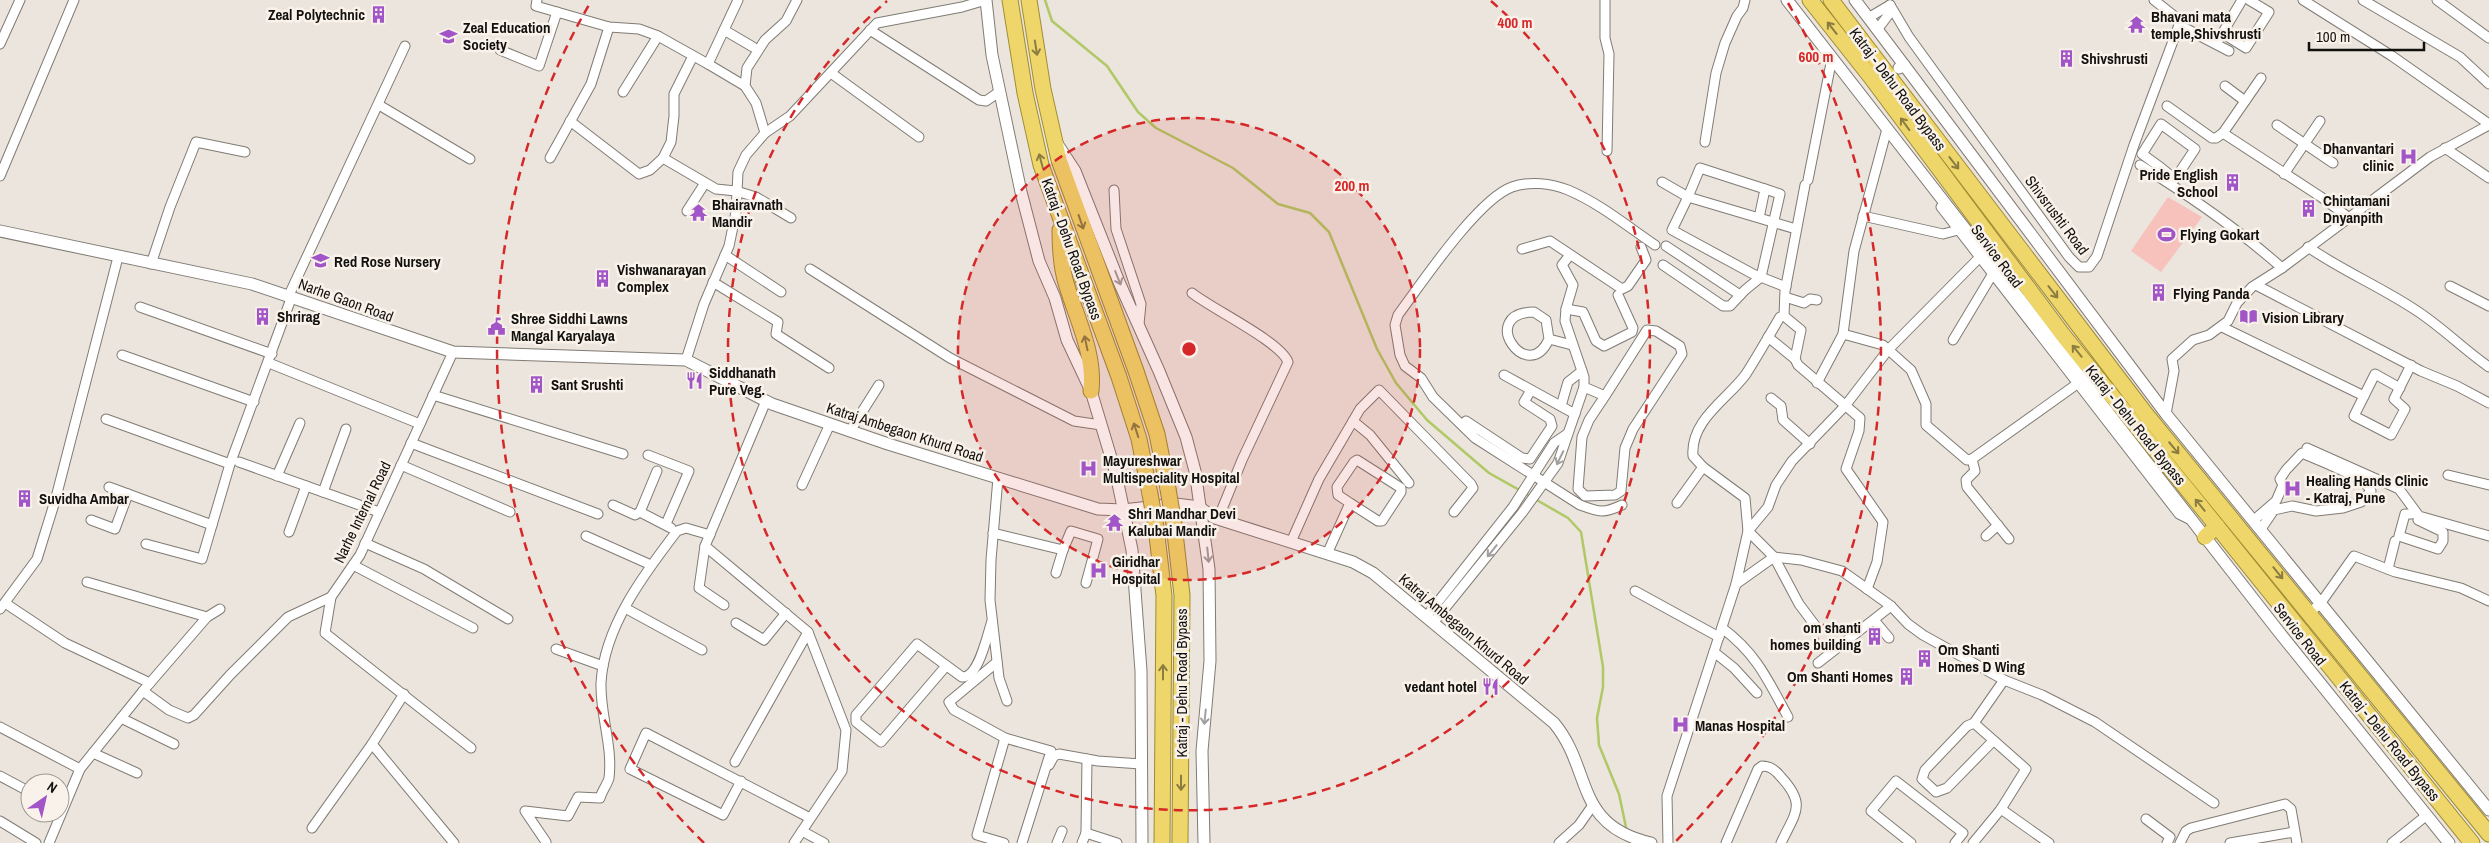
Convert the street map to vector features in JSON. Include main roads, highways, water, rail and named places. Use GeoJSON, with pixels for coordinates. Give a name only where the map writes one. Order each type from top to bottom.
{"type":"FeatureCollection","features":[{"type":"Feature","properties":{"kind":"highway","name":"Katraj - Dehu Road Bypass"},"geometry":{"type":"LineString","coordinates":[[1010,0],[1024,93],[1041,165],[1119,376],[1139,439],[1156,527],[1164,596],[1162,843]]}},
{"type":"Feature","properties":{"kind":"highway","name":"Katraj - Dehu Road Bypass"},"geometry":{"type":"LineString","coordinates":[[1029,0],[1042,89],[1059,160],[1157,434],[1168,489],[1182,595],[1180,843]]}},
{"type":"Feature","properties":{"kind":"highway","name":"Katraj - Dehu Road Bypass"},"geometry":{"type":"LineString","coordinates":[[1810,0],[1870,76],[2064,335],[2472,843]]}},
{"type":"Feature","properties":{"kind":"highway","name":"Katraj - Dehu Road Bypass"},"geometry":{"type":"LineString","coordinates":[[1831,0],[2154,424],[2315,608],[2489,834]]}},
{"type":"Feature","properties":{"kind":"highway"},"geometry":{"type":"LineString","coordinates":[[1060,217],[1060,254],[1066,283],[1086,339],[1092,375],[1091,392]]}},
{"type":"Feature","properties":{"kind":"highway"},"geometry":{"type":"LineString","coordinates":[[2205,537],[2217,526]]}},
{"type":"Feature","properties":{"kind":"waterway"},"geometry":{"type":"LineString","coordinates":[[1045,0],[1052,21],[1107,66],[1138,112],[1156,128],[1233,168],[1278,204],[1310,213],[1329,232],[1377,349],[1396,383],[1427,420],[1489,473],[1530,496]]}},
{"type":"Feature","properties":{"kind":"waterway"},"geometry":{"type":"LineString","coordinates":[[1535,499],[1568,518],[1581,532],[1603,667],[1603,687],[1597,718],[1599,745],[1619,794],[1627,832]]}},
{"type":"Feature","properties":{"kind":"place","name":"Zeal Polytechnic"},"geometry":{"type":"Point","coordinates":[379,14]}},
{"type":"Feature","properties":{"kind":"place","name":"Bhavani mata temple,Shivshrusti"},"geometry":{"type":"Point","coordinates":[2137,25]}},
{"type":"Feature","properties":{"kind":"place","name":"Zeal Education Society"},"geometry":{"type":"Point","coordinates":[449,36]}},
{"type":"Feature","properties":{"kind":"place","name":"Shivshrusti"},"geometry":{"type":"Point","coordinates":[2067,58]}},
{"type":"Feature","properties":{"kind":"place","name":"Dhanvantari clinic"},"geometry":{"type":"Point","coordinates":[2408,157]}},
{"type":"Feature","properties":{"kind":"place","name":"Pride English School"},"geometry":{"type":"Point","coordinates":[2232,183]}},
{"type":"Feature","properties":{"kind":"place","name":"Chintamani Dnyanpith"},"geometry":{"type":"Point","coordinates":[2309,209]}},
{"type":"Feature","properties":{"kind":"place","name":"Bhairavnath Mandir"},"geometry":{"type":"Point","coordinates":[698,213]}},
{"type":"Feature","properties":{"kind":"place","name":"Flying Gokart"},"geometry":{"type":"Point","coordinates":[2166,234]}},
{"type":"Feature","properties":{"kind":"place","name":"Red Rose Nursery"},"geometry":{"type":"Point","coordinates":[320,261]}},
{"type":"Feature","properties":{"kind":"place","name":"Vishwanarayan Complex"},"geometry":{"type":"Point","coordinates":[603,278]}},
{"type":"Feature","properties":{"kind":"place","name":"Flying Panda"},"geometry":{"type":"Point","coordinates":[2159,293]}},
{"type":"Feature","properties":{"kind":"place","name":"Shrirag"},"geometry":{"type":"Point","coordinates":[263,316]}},
{"type":"Feature","properties":{"kind":"place","name":"Vision Library"},"geometry":{"type":"Point","coordinates":[2248,317]}},
{"type":"Feature","properties":{"kind":"place","name":"Shree Siddhi Lawns Mangal Karyalaya"},"geometry":{"type":"Point","coordinates":[497,327]}},
{"type":"Feature","properties":{"kind":"place","name":"Siddhanath Pure Veg."},"geometry":{"type":"Point","coordinates":[695,381]}},
{"type":"Feature","properties":{"kind":"place","name":"Sant Srushti"},"geometry":{"type":"Point","coordinates":[537,384]}},
{"type":"Feature","properties":{"kind":"place","name":"Mayureshwar Multispeciality Hospital"},"geometry":{"type":"Point","coordinates":[1089,469]}},
{"type":"Feature","properties":{"kind":"place","name":"Healing Hands Clinic - Katraj, Pune"},"geometry":{"type":"Point","coordinates":[2292,489]}},
{"type":"Feature","properties":{"kind":"place","name":"Suvidha Ambar"},"geometry":{"type":"Point","coordinates":[25,498]}},
{"type":"Feature","properties":{"kind":"place","name":"Shri Mandhar Devi Kalubai Mandir"},"geometry":{"type":"Point","coordinates":[1114,522]}},
{"type":"Feature","properties":{"kind":"place","name":"Giridhar Hospital"},"geometry":{"type":"Point","coordinates":[1098,570]}},
{"type":"Feature","properties":{"kind":"place","name":"om shanti homes building"},"geometry":{"type":"Point","coordinates":[1875,636]}},
{"type":"Feature","properties":{"kind":"place","name":"Om Shanti Homes D Wing"},"geometry":{"type":"Point","coordinates":[1924,658]}},
{"type":"Feature","properties":{"kind":"place","name":"Om Shanti Homes"},"geometry":{"type":"Point","coordinates":[1907,676]}},
{"type":"Feature","properties":{"kind":"place","name":"vedant hotel"},"geometry":{"type":"Point","coordinates":[1491,686]}},
{"type":"Feature","properties":{"kind":"place","name":"Manas Hospital"},"geometry":{"type":"Point","coordinates":[1681,725]}}]}
